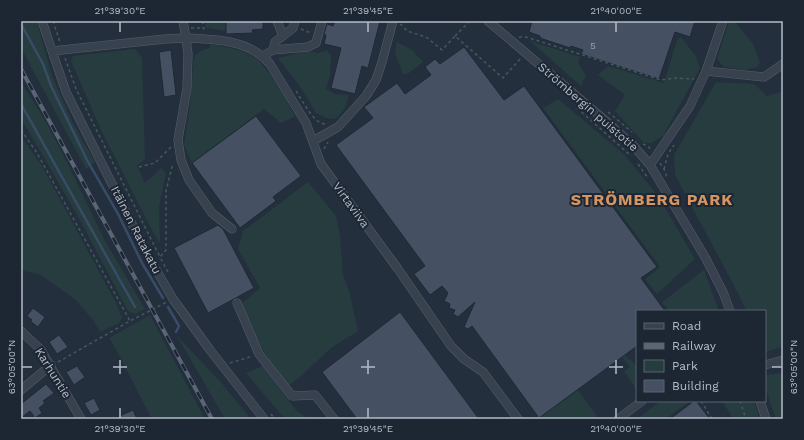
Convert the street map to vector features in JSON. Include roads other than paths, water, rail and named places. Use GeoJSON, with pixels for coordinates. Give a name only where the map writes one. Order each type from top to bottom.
{"type":"FeatureCollection","features":[{"type":"Feature","properties":{"kind":"street","name":"Itäinen Ratakatu"},"geometry":{"type":"LineString","coordinates":[[42,21],[66,92],[148,256],[173,299],[210,350],[264,419]]}},
{"type":"Feature","properties":{"kind":"street"},"geometry":{"type":"LineString","coordinates":[[277,21],[283,36]]}},
{"type":"Feature","properties":{"kind":"street"},"geometry":{"type":"LineString","coordinates":[[273,50],[275,42],[293,28],[295,21]]}},
{"type":"Feature","properties":{"kind":"street"},"geometry":{"type":"LineString","coordinates":[[263,56],[273,50],[308,47],[316,43],[322,21]]}},
{"type":"Feature","properties":{"kind":"street"},"geometry":{"type":"LineString","coordinates":[[312,141],[338,128],[366,96],[376,80],[393,21]]}},
{"type":"Feature","properties":{"kind":"street"},"geometry":{"type":"LineString","coordinates":[[650,165],[690,106],[706,71],[723,21]]}},
{"type":"Feature","properties":{"kind":"street","name":"Strömbergin puistotie"},"geometry":{"type":"LineString","coordinates":[[492,22],[632,144],[650,165],[705,257],[723,292],[730,310]]}},
{"type":"Feature","properties":{"kind":"street"},"geometry":{"type":"LineString","coordinates":[[184,24],[188,54],[187,88],[178,140],[181,160],[190,180],[212,213],[232,229]]}},
{"type":"Feature","properties":{"kind":"street","name":"Virtaviiva"},"geometry":{"type":"LineString","coordinates":[[52,51],[186,38],[210,39],[235,44],[249,48],[263,56],[270,64],[306,123],[321,164],[398,269],[451,346],[464,359],[483,372],[518,419]]}},
{"type":"Feature","properties":{"kind":"street"},"geometry":{"type":"LineString","coordinates":[[706,71],[764,77],[783,64]]}},
{"type":"Feature","properties":{"kind":"street"},"geometry":{"type":"LineString","coordinates":[[237,303],[259,354],[292,396],[315,395],[334,419]]}},
{"type":"Feature","properties":{"kind":"street","name":"Karhuntie"},"geometry":{"type":"LineString","coordinates":[[21,331],[41,350],[81,419]]}},
{"type":"Feature","properties":{"kind":"street"},"geometry":{"type":"LineString","coordinates":[[766,366],[783,360]]}},
{"type":"Feature","properties":{"kind":"street"},"geometry":{"type":"LineString","coordinates":[[21,390],[51,366]]}},
{"type":"Feature","properties":{"kind":"street"},"geometry":{"type":"LineString","coordinates":[[618,419],[641,402]]}},
{"type":"Feature","properties":{"kind":"street"},"geometry":{"type":"LineString","coordinates":[[760,402],[766,419]]}},
{"type":"Feature","properties":{"kind":"waterway"},"geometry":{"type":"LineString","coordinates":[[21,24],[43,64],[51,86],[87,160],[118,214],[142,263],[163,298]]}},
{"type":"Feature","properties":{"kind":"waterway"},"geometry":{"type":"LineString","coordinates":[[21,104],[135,307]]}},
{"type":"Feature","properties":{"kind":"waterway"},"geometry":{"type":"LineString","coordinates":[[168,307],[179,326],[176,332]]}},
{"type":"Feature","properties":{"kind":"railway"},"geometry":{"type":"LineString","coordinates":[[21,69],[212,419]]}},
{"type":"Feature","properties":{"kind":"district","name":"STRÖMBERG PARK"},"geometry":{"type":"Point","coordinates":[652,199]}}]}
